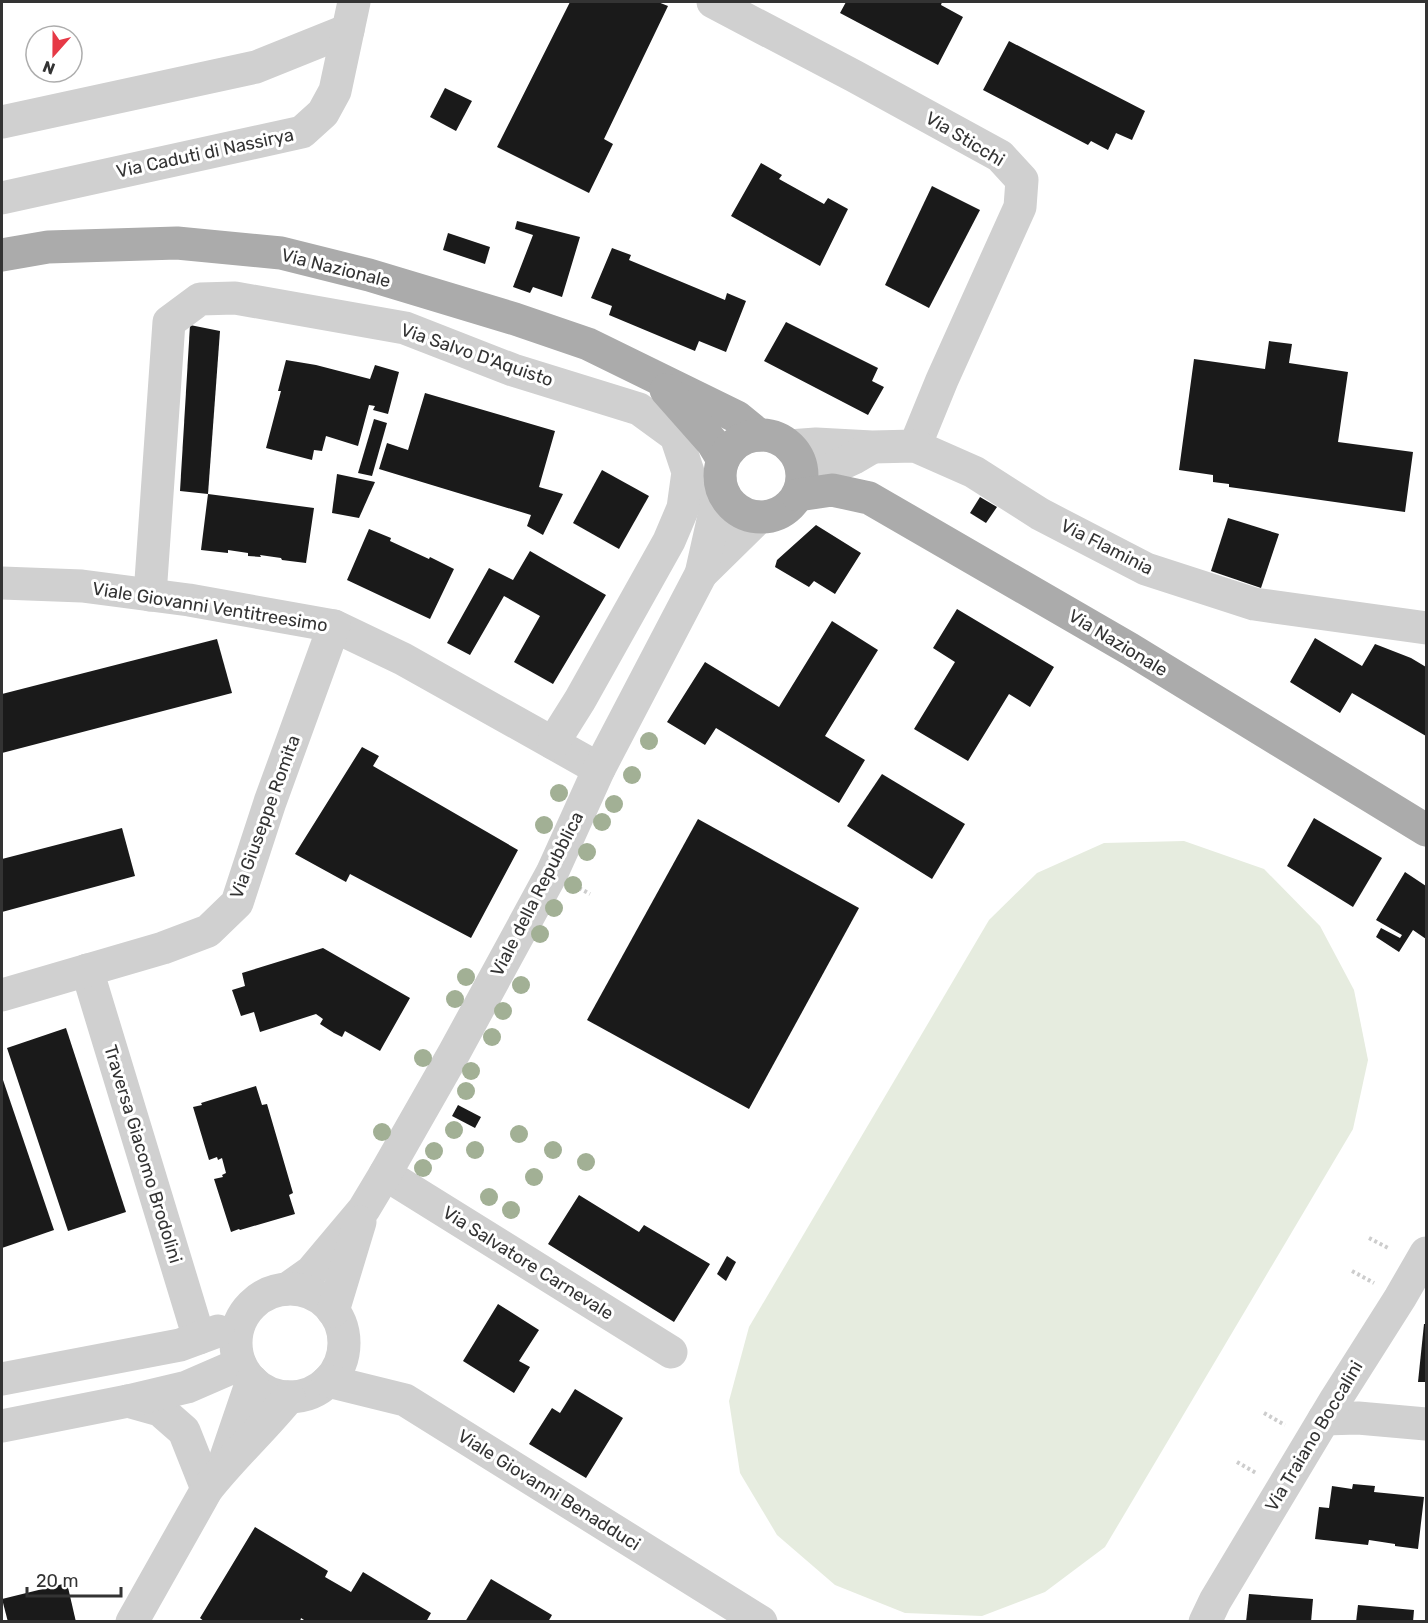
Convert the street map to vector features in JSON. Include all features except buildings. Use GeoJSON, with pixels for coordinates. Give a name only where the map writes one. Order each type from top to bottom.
{"type":"FeatureCollection","features":[{"type":"Feature","properties":{"kind":"main road","name":"Via Nazionale"},"geometry":{"type":"LineString","coordinates":[[2,255],[48,247],[177,243],[281,253],[369,275],[515,319],[588,344],[737,417],[759,435]]}},
{"type":"Feature","properties":{"kind":"main road","name":"Via Nazionale"},"geometry":{"type":"LineString","coordinates":[[655,378],[712,442],[721,469]]}},
{"type":"Feature","properties":{"kind":"main road"},"geometry":{"type":"LineString","coordinates":[[759,435],[770,436],[789,446],[797,456],[802,469],[800,488],[791,504],[782,512],[759,517],[744,514],[732,505],[724,493],[721,469],[729,450],[737,442],[747,437],[759,435]]}},
{"type":"Feature","properties":{"kind":"main road","name":"Via Nazionale"},"geometry":{"type":"LineString","coordinates":[[800,488],[832,490],[869,498],[1130,649],[1426,830]]}},
{"type":"Feature","properties":{"kind":"street","name":"Via Sticchi"},"geometry":{"type":"LineString","coordinates":[[713,2],[1000,156],[1022,180],[1020,207],[942,380],[915,446]]}},
{"type":"Feature","properties":{"kind":"street"},"geometry":{"type":"LineString","coordinates":[[2,122],[256,67],[351,16]]}},
{"type":"Feature","properties":{"kind":"street","name":"Via Caduti di Nassirya"},"geometry":{"type":"LineString","coordinates":[[2,198],[302,132],[323,113],[335,91],[351,16]]}},
{"type":"Feature","properties":{"kind":"street","name":"Via Salvo D'Aquisto"},"geometry":{"type":"LineString","coordinates":[[150,595],[169,322],[200,299],[235,298],[405,328],[513,370],[639,409],[676,436],[688,472],[683,508],[669,541],[580,700],[553,743]]}},
{"type":"Feature","properties":{"kind":"street","name":"Via Flaminia"},"geometry":{"type":"LineString","coordinates":[[789,446],[816,444],[872,447],[915,446],[974,472],[1040,513],[1146,569],[1254,604],[1426,628]]}},
{"type":"Feature","properties":{"kind":"street","name":"Via Flaminia"},"geometry":{"type":"LineString","coordinates":[[800,488],[872,447]]}},
{"type":"Feature","properties":{"kind":"street","name":"Viale della Repubblica"},"geometry":{"type":"LineString","coordinates":[[287,1289],[311,1272],[363,1209],[460,1042],[552,873],[599,769],[701,574],[714,516],[721,469]]}},
{"type":"Feature","properties":{"kind":"street","name":"Viale della Repubblica"},"geometry":{"type":"LineString","coordinates":[[701,574],[759,517]]}},
{"type":"Feature","properties":{"kind":"street","name":"Viale Giovanni Ventitreesimo"},"geometry":{"type":"LineString","coordinates":[[2,584],[82,586],[189,600],[334,626],[404,659],[599,769]]}},
{"type":"Feature","properties":{"kind":"street","name":"Via Giuseppe Romita"},"geometry":{"type":"LineString","coordinates":[[2,995],[163,948],[208,931],[237,903],[270,802],[334,626]]}},
{"type":"Feature","properties":{"kind":"street","name":"Traversa Giacomo Brodolini"},"geometry":{"type":"LineString","coordinates":[[87,970],[199,1338]]}},
{"type":"Feature","properties":{"kind":"street","name":"Via Salvatore Carnevale"},"geometry":{"type":"LineString","coordinates":[[385,1174],[671,1352]]}},
{"type":"Feature","properties":{"kind":"street","name":"Viale della Repubblica"},"geometry":{"type":"LineString","coordinates":[[338,1326],[363,1209]]}},
{"type":"Feature","properties":{"kind":"street","name":"Via Traiano Boccalini"},"geometry":{"type":"LineString","coordinates":[[1205,1622],[1215,1601],[1340,1412],[1424,1262]]}},
{"type":"Feature","properties":{"kind":"street"},"geometry":{"type":"LineString","coordinates":[[338,1326],[342,1355],[337,1369],[328,1381],[304,1395],[290,1397],[276,1395],[263,1389],[246,1373],[236,1351],[239,1323],[258,1299],[272,1292],[287,1289],[304,1291],[320,1299],[338,1326],[357,1357],[405,1400]]}},
{"type":"Feature","properties":{"kind":"street"},"geometry":{"type":"LineString","coordinates":[[2,1379],[180,1345],[239,1323]]}},
{"type":"Feature","properties":{"kind":"street"},"geometry":{"type":"LineString","coordinates":[[2,1426],[128,1401],[246,1373]]}},
{"type":"Feature","properties":{"kind":"street"},"geometry":{"type":"LineString","coordinates":[[214,1480],[246,1373]]}},
{"type":"Feature","properties":{"kind":"street","name":"Viale Giovanni Benadduci"},"geometry":{"type":"LineString","coordinates":[[328,1381],[405,1400],[761,1622]]}},
{"type":"Feature","properties":{"kind":"street"},"geometry":{"type":"LineString","coordinates":[[132,1622],[214,1480],[290,1397]]}},
{"type":"Feature","properties":{"kind":"street"},"geometry":{"type":"LineString","coordinates":[[128,1401],[160,1410],[184,1431],[214,1480]]}},
{"type":"Feature","properties":{"kind":"street"},"geometry":{"type":"LineString","coordinates":[[1340,1412],[1426,1424]]}},
{"type":"Feature","properties":{"kind":"shaded area"},"geometry":{"type":"Polygon","coordinates":[[[1184,841],[1264,869],[1320,926],[1354,990],[1368,1060],[1353,1129],[1105,1547],[1045,1592],[982,1616],[905,1613],[835,1585],[777,1535],[740,1473],[729,1401],[749,1327],[989,920],[1037,873],[1104,843],[1184,841]]]}}]}
